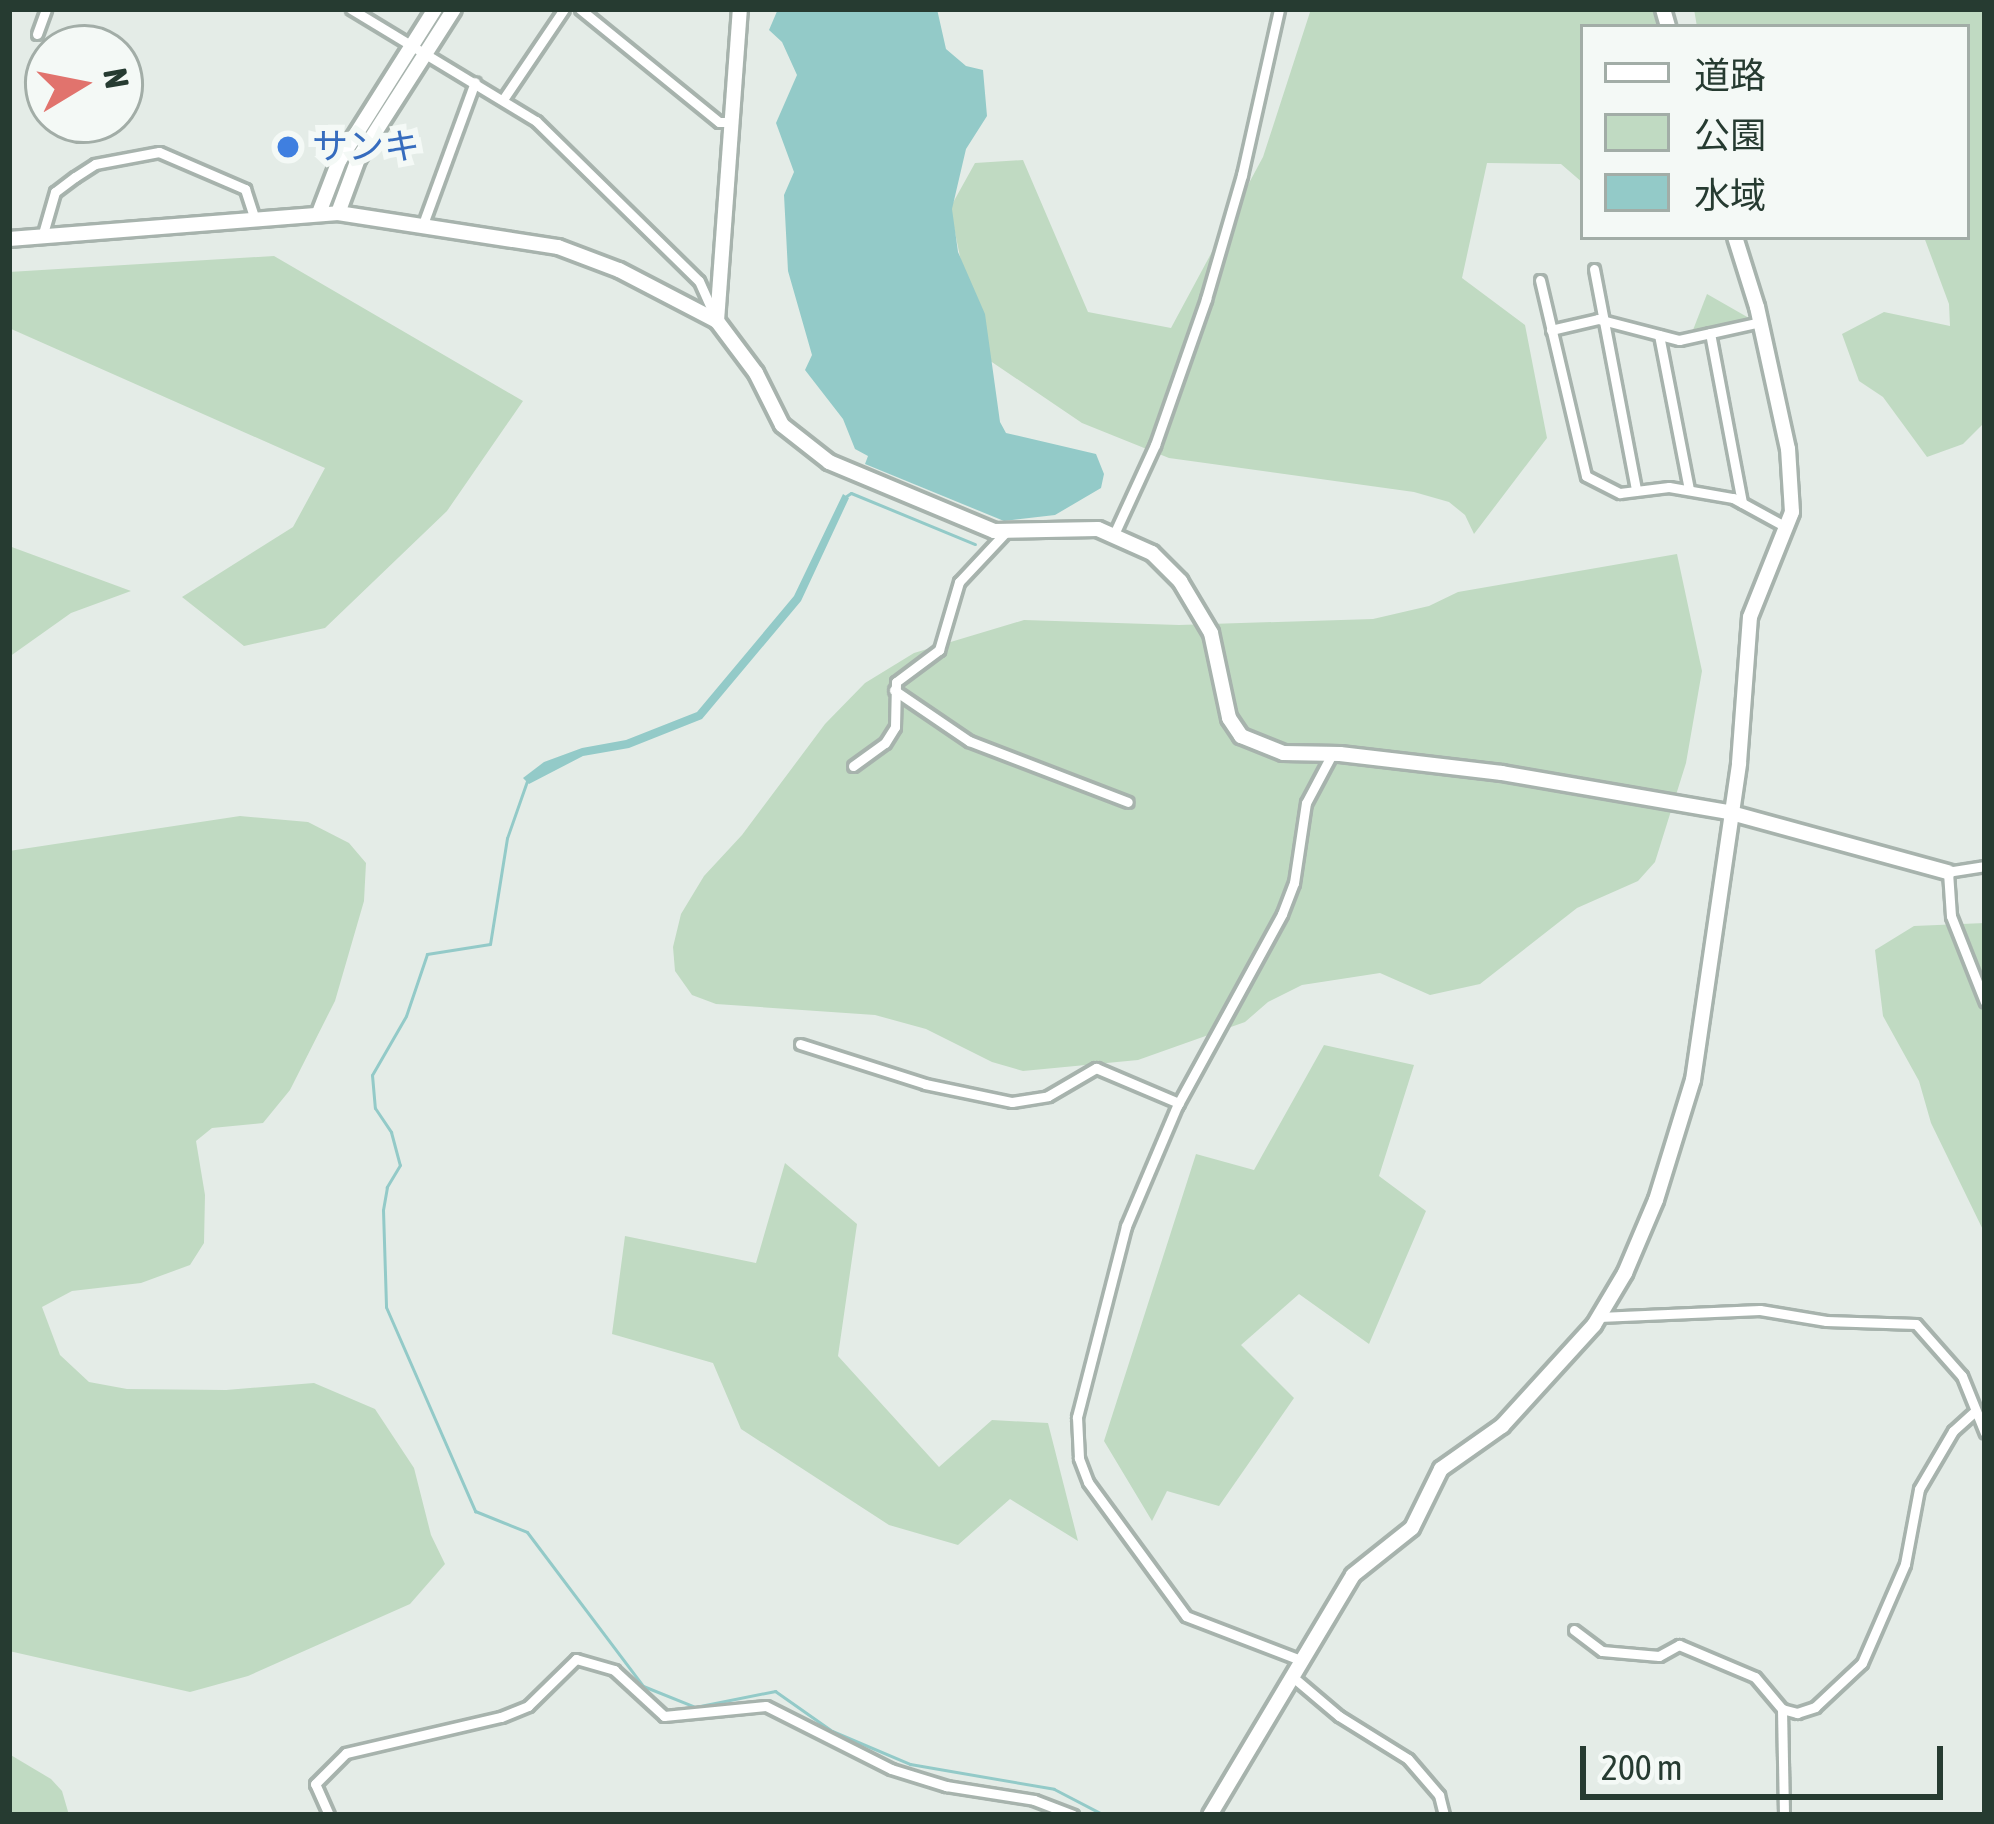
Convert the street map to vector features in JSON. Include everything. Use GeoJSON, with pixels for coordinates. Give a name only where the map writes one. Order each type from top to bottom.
{"type":"FeatureCollection","features":[{"type":"Feature","properties":{"kind":"street"},"geometry":{"type":"LineString","coordinates":[[351,9],[504,98],[536,122],[699,281],[717,321],[756,373],[782,425],[809,449],[878,484],[1006,532],[1065,528],[1115,532],[1151,554],[1180,581],[1211,633],[1229,718],[1240,736],[1282,754],[1332,754],[1502,773],[1728,812],[1948,872],[1985,866]]}},
{"type":"Feature","properties":{"kind":"street"},"geometry":{"type":"LineString","coordinates":[[338,213],[358,159],[435,9]]}},
{"type":"Feature","properties":{"kind":"street"},"geometry":{"type":"LineString","coordinates":[[320,213],[339,161],[417,51],[454,9]]}},
{"type":"Feature","properties":{"kind":"street"},"geometry":{"type":"LineString","coordinates":[[504,98],[564,9]]}},
{"type":"Feature","properties":{"kind":"street"},"geometry":{"type":"LineString","coordinates":[[580,9],[719,122],[732,122]]}},
{"type":"Feature","properties":{"kind":"street"},"geometry":{"type":"LineString","coordinates":[[717,321],[740,9]]}},
{"type":"Feature","properties":{"kind":"street"},"geometry":{"type":"LineString","coordinates":[[1115,532],[1155,445],[1206,299],[1242,175],[1279,9]]}},
{"type":"Feature","properties":{"kind":"street"},"geometry":{"type":"LineString","coordinates":[[423,224],[475,82]]}},
{"type":"Feature","properties":{"kind":"street"},"geometry":{"type":"LineString","coordinates":[[42,237],[56,192],[75,177],[95,164],[158,152],[245,189],[255,220]]}},
{"type":"Feature","properties":{"kind":"street"},"geometry":{"type":"LineString","coordinates":[[9,239],[338,213],[558,248],[619,270],[717,321]]}},
{"type":"Feature","properties":{"kind":"street"},"geometry":{"type":"LineString","coordinates":[[1210,1815],[1353,1575],[1412,1528],[1441,1469],[1502,1426],[1599,1317],[1656,1200],[1693,1080],[1728,812],[1739,763],[1750,617],[1792,512],[1788,449],[1736,240]]}},
{"type":"Feature","properties":{"kind":"street"},"geometry":{"type":"LineString","coordinates":[[1594,269],[1636,489]]}},
{"type":"Feature","properties":{"kind":"street"},"geometry":{"type":"LineString","coordinates":[[1540,280],[1586,476],[1620,493],[1689,490],[1742,502],[1786,526]]}},
{"type":"Feature","properties":{"kind":"street"},"geometry":{"type":"LineString","coordinates":[[1551,330],[1604,321],[1679,340],[1760,322]]}},
{"type":"Feature","properties":{"kind":"street"},"geometry":{"type":"LineString","coordinates":[[1710,333],[1742,502]]}},
{"type":"Feature","properties":{"kind":"street"},"geometry":{"type":"LineString","coordinates":[[1659,335],[1689,490]]}},
{"type":"Feature","properties":{"kind":"street"},"geometry":{"type":"LineString","coordinates":[[853,766],[885,743],[896,727],[894,690],[903,675],[939,650],[959,582],[1006,532]]}},
{"type":"Feature","properties":{"kind":"street"},"geometry":{"type":"LineString","coordinates":[[894,690],[969,741],[1128,802]]}},
{"type":"Feature","properties":{"kind":"street"},"geometry":{"type":"LineString","coordinates":[[1304,1662],[1186,1616],[1108,1514],[1079,1458],[1077,1417],[1126,1226],[1179,1103],[1282,914],[1294,883],[1306,803],[1332,754]]}},
{"type":"Feature","properties":{"kind":"street"},"geometry":{"type":"LineString","coordinates":[[1948,872],[1951,916],[1985,1002]]}},
{"type":"Feature","properties":{"kind":"street"},"geometry":{"type":"LineString","coordinates":[[800,1044],[925,1084],[1012,1102],[1030,1103],[1096,1068],[1179,1103]]}},
{"type":"Feature","properties":{"kind":"street"},"geometry":{"type":"LineString","coordinates":[[1599,1317],[1760,1310],[1826,1321],[1916,1324],[1962,1376],[1985,1433]]}},
{"type":"Feature","properties":{"kind":"street"},"geometry":{"type":"LineString","coordinates":[[1574,1630],[1602,1651],[1659,1656],[1679,1645],[1755,1677],[1782,1708],[1797,1713],[1815,1708],[1862,1663],[1905,1564],[1918,1489],[1953,1431],[1976,1411]]}},
{"type":"Feature","properties":{"kind":"street"},"geometry":{"type":"LineString","coordinates":[[328,1815],[315,1784],[346,1754],[502,1717],[528,1706],[576,1659],[614,1670],[664,1716],[766,1706],[891,1769],[946,1786],[1034,1800],[1073,1815]]}},
{"type":"Feature","properties":{"kind":"street"},"geometry":{"type":"LineString","coordinates":[[1294,1678],[1339,1716],[1408,1759],[1439,1796],[1444,1815]]}},
{"type":"Feature","properties":{"kind":"street"},"geometry":{"type":"LineString","coordinates":[[1782,1708],[1784,1815]]}},
{"type":"Feature","properties":{"kind":"green space"},"geometry":{"type":"Polygon","coordinates":[[[1311,9],[1668,9],[1671,24],[1580,24],[1580,180],[1561,164],[1487,163],[1462,278],[1525,325],[1547,438],[1474,534],[1465,515],[1449,502],[1414,492],[1169,458],[1082,423],[980,354],[950,208],[975,163],[1023,160],[1088,312],[1171,328],[1263,157],[1311,9]]]}},
{"type":"Feature","properties":{"kind":"green space"},"geometry":{"type":"Polygon","coordinates":[[[1694,9],[1985,9],[1985,422],[1963,444],[1927,457],[1883,397],[1859,381],[1842,334],[1884,312],[1950,326],[1949,304],[1925,240],[1970,240],[1970,24],[1696,24],[1694,9]]]}},
{"type":"Feature","properties":{"kind":"green space"},"geometry":{"type":"Polygon","coordinates":[[[274,256],[523,401],[447,511],[325,628],[244,646],[182,597],[293,527],[325,468],[9,328],[9,272],[274,256]]]}},
{"type":"Feature","properties":{"kind":"green space"},"geometry":{"type":"Polygon","coordinates":[[[1707,294],[1749,318],[1693,330],[1707,294]]]}},
{"type":"Feature","properties":{"kind":"green space"},"geometry":{"type":"Polygon","coordinates":[[[9,546],[131,591],[71,613],[9,657],[9,546]]]}},
{"type":"Feature","properties":{"kind":"green space"},"geometry":{"type":"Polygon","coordinates":[[[1677,554],[1702,671],[1686,763],[1655,862],[1638,881],[1577,908],[1480,984],[1430,995],[1380,973],[1302,985],[1268,1002],[1245,1022],[1138,1060],[1023,1071],[992,1062],[926,1029],[875,1015],[716,1004],[692,995],[675,971],[673,947],[681,914],[704,876],[742,835],[825,724],[865,683],[914,653],[1024,620],[1179,625],[1373,619],[1429,606],[1458,592],[1677,554]]]}},
{"type":"Feature","properties":{"kind":"green space"},"geometry":{"type":"Polygon","coordinates":[[[240,816],[308,822],[349,843],[366,863],[364,901],[335,1001],[290,1090],[263,1123],[212,1128],[196,1141],[205,1195],[204,1243],[190,1265],[141,1283],[72,1291],[42,1307],[60,1355],[89,1382],[127,1389],[226,1390],[314,1383],[375,1409],[414,1468],[431,1535],[445,1564],[410,1604],[248,1676],[190,1692],[9,1651],[9,851],[240,816]]]}},
{"type":"Feature","properties":{"kind":"green space"},"geometry":{"type":"Polygon","coordinates":[[[1985,923],[1985,1234],[1931,1123],[1919,1081],[1883,1016],[1875,950],[1914,926],[1985,923]]]}},
{"type":"Feature","properties":{"kind":"green space"},"geometry":{"type":"Polygon","coordinates":[[[1324,1045],[1414,1065],[1379,1176],[1426,1211],[1369,1344],[1299,1294],[1241,1345],[1294,1398],[1219,1506],[1167,1491],[1152,1521],[1104,1441],[1196,1154],[1254,1170],[1324,1045]]]}},
{"type":"Feature","properties":{"kind":"green space"},"geometry":{"type":"Polygon","coordinates":[[[785,1163],[857,1224],[838,1356],[939,1467],[992,1420],[1048,1423],[1078,1541],[1010,1499],[958,1545],[889,1525],[741,1429],[713,1363],[612,1334],[625,1236],[756,1263],[785,1163]]]}},
{"type":"Feature","properties":{"kind":"green space"},"geometry":{"type":"Polygon","coordinates":[[[9,1754],[51,1779],[62,1791],[69,1815],[9,1815],[9,1754]]]}},
{"type":"Feature","properties":{"kind":"water"},"geometry":{"type":"Polygon","coordinates":[[[778,9],[937,9],[946,49],[966,66],[983,70],[987,116],[966,149],[952,209],[958,252],[985,314],[1000,422],[1006,433],[1096,454],[1104,474],[1101,488],[1055,515],[1004,521],[865,464],[868,456],[855,449],[843,419],[805,370],[812,355],[788,271],[784,195],[794,172],[776,123],[797,75],[782,42],[769,30],[778,9]]]}},
{"type":"Feature","properties":{"kind":"water"},"geometry":{"type":"Polygon","coordinates":[[[843,494],[849,498],[801,601],[702,719],[629,748],[583,756],[529,784],[523,778],[544,762],[582,748],[626,740],[697,712],[794,596],[843,494]]]}},
{"type":"Feature","properties":{"kind":"waterway"},"geometry":{"type":"LineString","coordinates":[[845,497],[851,493],[975,544]]}},
{"type":"Feature","properties":{"kind":"waterway"},"geometry":{"type":"LineString","coordinates":[[527,781],[507,838],[490,944],[427,954],[406,1016],[372,1075],[375,1108],[391,1132],[400,1165],[387,1187],[383,1210],[386,1307],[475,1511],[527,1532],[643,1686],[695,1707],[775,1691],[832,1731],[910,1764],[1054,1789],[1104,1815]]}},
{"type":"Feature","properties":{"kind":"place","name":"サンキ"},"geometry":{"type":"Point","coordinates":[288,147]}}]}
